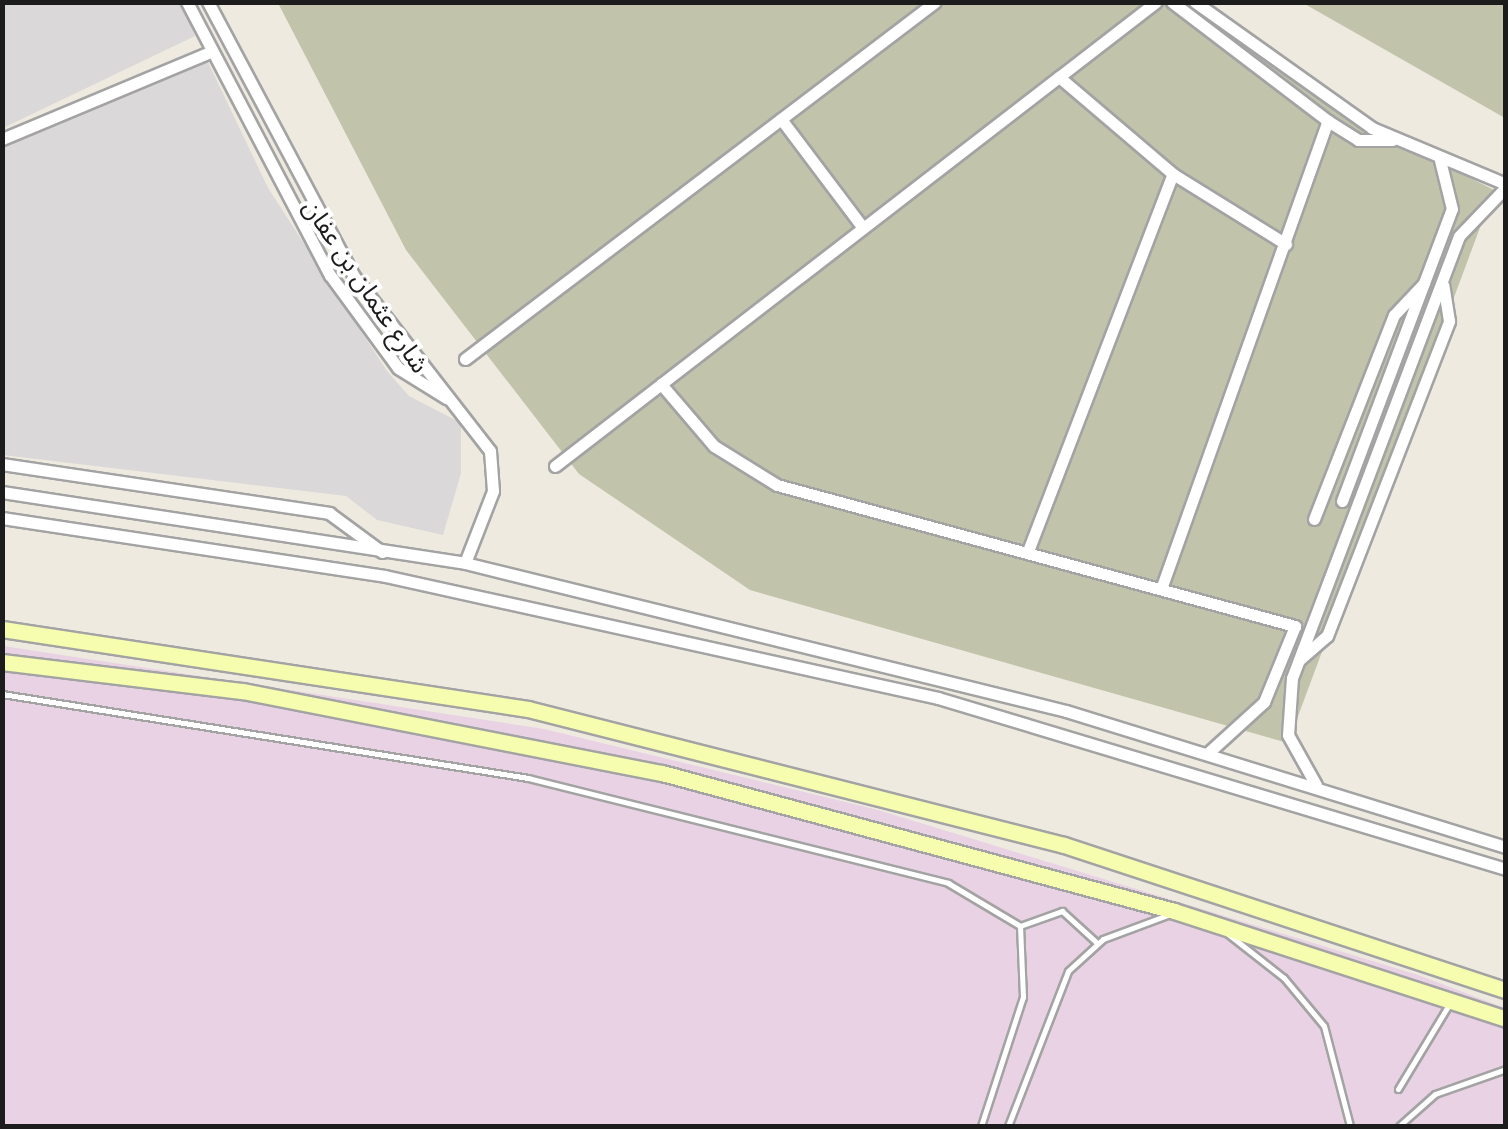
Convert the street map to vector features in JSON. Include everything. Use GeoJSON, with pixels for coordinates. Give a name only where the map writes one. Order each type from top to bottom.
{"type":"FeatureCollection","features":[{"type":"Feature","properties":{"kind":"street"},"geometry":{"type":"LineString","coordinates":[[187,2],[208,53],[350,303],[408,379],[448,399]]}},
{"type":"Feature","properties":{"kind":"street","name":"شارع عثمان بن عفان"},"geometry":{"type":"LineString","coordinates":[[208,2],[315,214],[448,399],[481,433],[494,471],[466,563]]}},
{"type":"Feature","properties":{"kind":"street"},"geometry":{"type":"LineString","coordinates":[[465,358],[935,2]]}},
{"type":"Feature","properties":{"kind":"street"},"geometry":{"type":"LineString","coordinates":[[554,466],[1156,2]]}},
{"type":"Feature","properties":{"kind":"street"},"geometry":{"type":"LineString","coordinates":[[1172,2],[1328,121],[1366,142],[1392,140]]}},
{"type":"Feature","properties":{"kind":"street"},"geometry":{"type":"LineString","coordinates":[[1195,2],[1392,140],[1506,185],[1465,224],[1299,660],[1286,721],[1316,785]]}},
{"type":"Feature","properties":{"kind":"street"},"geometry":{"type":"LineString","coordinates":[[2,139],[208,53]]}},
{"type":"Feature","properties":{"kind":"street"},"geometry":{"type":"LineString","coordinates":[[1059,78],[1173,174],[1286,244]]}},
{"type":"Feature","properties":{"kind":"street"},"geometry":{"type":"LineString","coordinates":[[781,119],[864,228]]}},
{"type":"Feature","properties":{"kind":"street"},"geometry":{"type":"LineString","coordinates":[[1161,589],[1328,121]]}},
{"type":"Feature","properties":{"kind":"street"},"geometry":{"type":"LineString","coordinates":[[1342,501],[1452,209],[1440,160]]}},
{"type":"Feature","properties":{"kind":"street"},"geometry":{"type":"LineString","coordinates":[[1028,551],[1173,174]]}},
{"type":"Feature","properties":{"kind":"street"},"geometry":{"type":"LineString","coordinates":[[1314,519],[1394,315],[1424,283]]}},
{"type":"Feature","properties":{"kind":"street"},"geometry":{"type":"LineString","coordinates":[[1299,660],[1327,636],[1442,339],[1452,306],[1443,285]]}},
{"type":"Feature","properties":{"kind":"street"},"geometry":{"type":"LineString","coordinates":[[661,384],[714,446],[777,485],[1294,626],[1255,714],[1208,754]]}},
{"type":"Feature","properties":{"kind":"street"},"geometry":{"type":"LineString","coordinates":[[2,464],[330,513],[382,552]]}},
{"type":"Feature","properties":{"kind":"street"},"geometry":{"type":"LineString","coordinates":[[2,492],[466,563],[943,678],[1316,785],[1506,847]]}},
{"type":"Feature","properties":{"kind":"street"},"geometry":{"type":"LineString","coordinates":[[2,518],[386,576],[938,698],[1506,869]]}},
{"type":"Feature","properties":{"kind":"street"},"geometry":{"type":"LineString","coordinates":[[2,629],[528,709],[1045,840],[1506,990]]}},
{"type":"Feature","properties":{"kind":"street"},"geometry":{"type":"LineString","coordinates":[[2,662],[243,691],[547,746],[1174,912],[1506,1019]]}},
{"type":"Feature","properties":{"kind":"street"},"geometry":{"type":"LineString","coordinates":[[1456,1002],[1469,977]]}},
{"type":"Feature","properties":{"kind":"lane"},"geometry":{"type":"LineString","coordinates":[[2,694],[528,778],[948,882],[1020,926]]}},
{"type":"Feature","properties":{"kind":"lane"},"geometry":{"type":"LineString","coordinates":[[1020,926],[1062,911],[1097,942]]}},
{"type":"Feature","properties":{"kind":"lane"},"geometry":{"type":"LineString","coordinates":[[1008,1126],[1050,998],[1097,942],[1174,912]]}},
{"type":"Feature","properties":{"kind":"lane"},"geometry":{"type":"LineString","coordinates":[[981,1126],[1024,997],[1020,926]]}},
{"type":"Feature","properties":{"kind":"lane"},"geometry":{"type":"LineString","coordinates":[[1218,926],[1284,978],[1324,1026],[1350,1126]]}},
{"type":"Feature","properties":{"kind":"lane"},"geometry":{"type":"LineString","coordinates":[[1398,1088],[1456,1002]]}},
{"type":"Feature","properties":{"kind":"lane"},"geometry":{"type":"LineString","coordinates":[[1399,1126],[1435,1094],[1506,1068]]}},
{"type":"Feature","properties":{"kind":"shaded area"},"geometry":{"type":"Polygon","coordinates":[[[3,3],[181,3],[195,36],[3,128],[3,3]]]}},
{"type":"Feature","properties":{"kind":"shaded area"},"geometry":{"type":"Polygon","coordinates":[[[278,3],[1193,3],[1338,111],[1494,190],[1288,743],[750,590],[579,474],[406,250],[278,3]]]}},
{"type":"Feature","properties":{"kind":"shaded area"},"geometry":{"type":"Polygon","coordinates":[[[1303,3],[1505,3],[1505,118],[1303,3]]]}},
{"type":"Feature","properties":{"kind":"shaded area"},"geometry":{"type":"Polygon","coordinates":[[[207,60],[268,188],[387,371],[409,396],[461,423],[461,473],[443,535],[377,520],[346,496],[3,455],[3,147],[207,60]]]}},
{"type":"Feature","properties":{"kind":"shaded area"},"geometry":{"type":"Polygon","coordinates":[[[3,646],[544,729],[878,810],[1418,975],[1505,1008],[1505,1126],[3,1126],[3,646]]]}}]}
